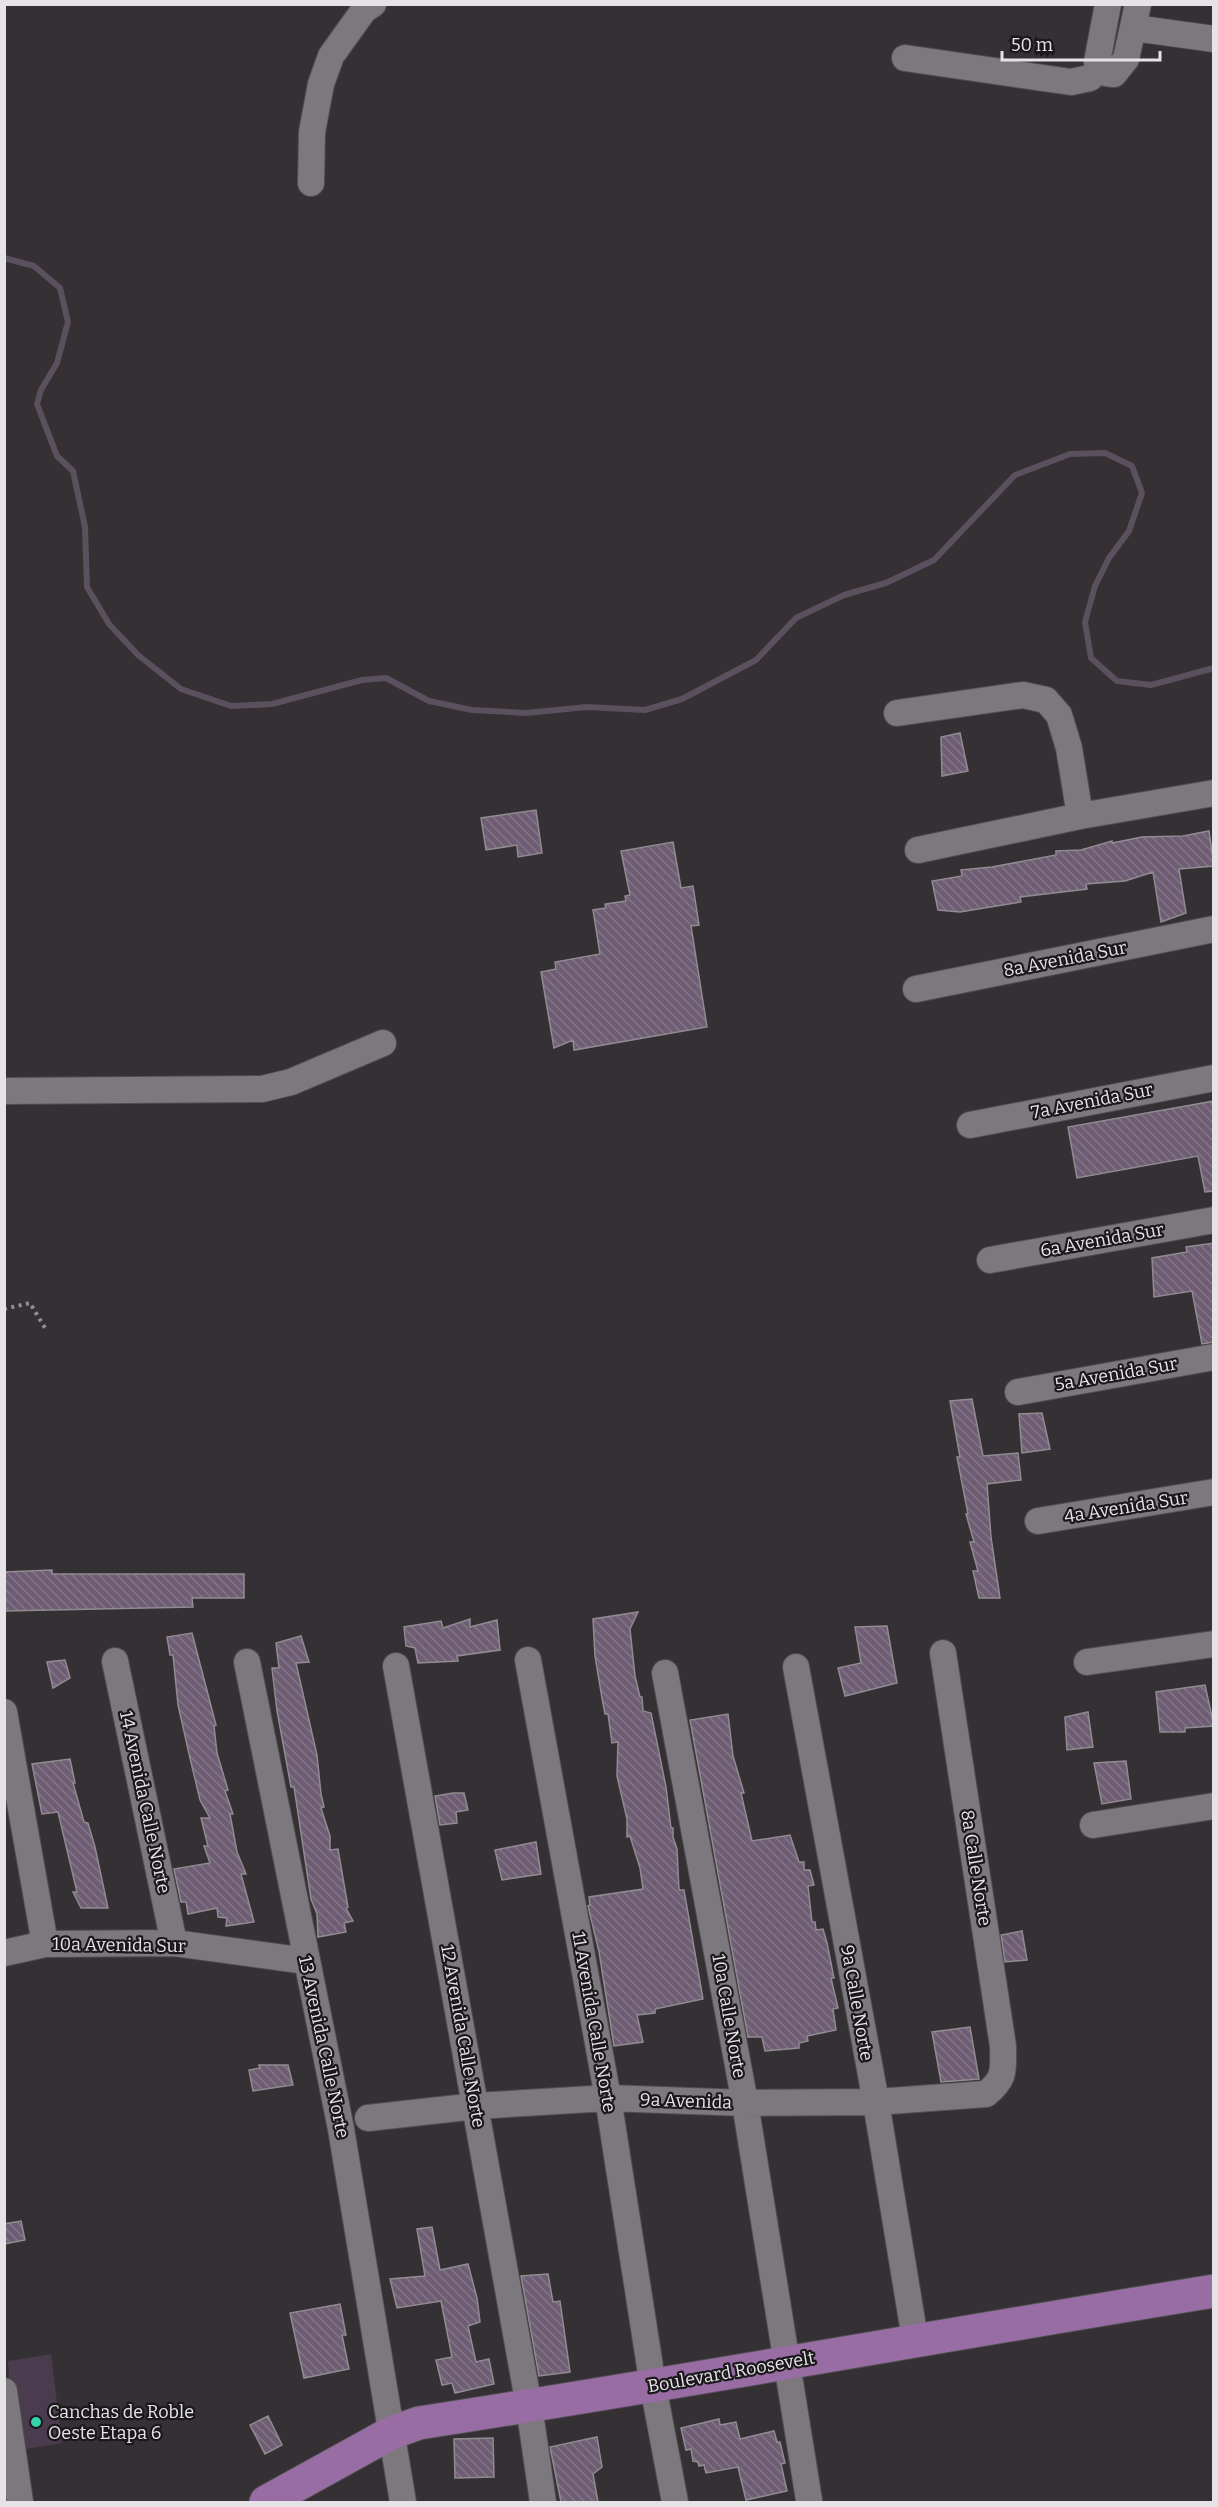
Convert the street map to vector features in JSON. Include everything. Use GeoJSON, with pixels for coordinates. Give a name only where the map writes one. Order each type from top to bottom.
{"type":"FeatureCollection","features":[{"type":"Feature","properties":{"kind":"main road","name":"Boulevard Roosevelt"},"geometry":{"type":"LineString","coordinates":[[266,2502],[391,2433],[419,2423],[653,2386],[915,2339],[1214,2291]]}},
{"type":"Feature","properties":{"kind":"street"},"geometry":{"type":"LineString","coordinates":[[311,183],[312,132],[321,84],[331,56],[364,10],[373,4]]}},
{"type":"Feature","properties":{"kind":"street"},"geometry":{"type":"LineString","coordinates":[[1108,4],[1097,62],[1099,69],[1106,73],[1114,74],[1126,59],[1136,16],[1214,39]]}},
{"type":"Feature","properties":{"kind":"street"},"geometry":{"type":"LineString","coordinates":[[905,58],[1071,82],[1090,78],[1099,69]]}},
{"type":"Feature","properties":{"kind":"street"},"geometry":{"type":"LineString","coordinates":[[897,713],[1023,695],[1046,700],[1059,715],[1069,748],[1080,816]]}},
{"type":"Feature","properties":{"kind":"street"},"geometry":{"type":"LineString","coordinates":[[918,850],[1080,816],[1214,794]]}},
{"type":"Feature","properties":{"kind":"street","name":"8a Avenida Sur"},"geometry":{"type":"LineString","coordinates":[[916,989],[1214,929]]}},
{"type":"Feature","properties":{"kind":"street"},"geometry":{"type":"LineString","coordinates":[[4,1091],[262,1089],[291,1082],[383,1043]]}},
{"type":"Feature","properties":{"kind":"street","name":"7a Avenida Sur"},"geometry":{"type":"LineString","coordinates":[[970,1125],[1214,1078]]}},
{"type":"Feature","properties":{"kind":"street","name":"6a Avenida Sur"},"geometry":{"type":"LineString","coordinates":[[990,1260],[1214,1220]]}},
{"type":"Feature","properties":{"kind":"street","name":"5a Avenida Sur"},"geometry":{"type":"LineString","coordinates":[[1018,1392],[1214,1357]]}},
{"type":"Feature","properties":{"kind":"street","name":"4a Avenida Sur"},"geometry":{"type":"LineString","coordinates":[[1038,1521],[1214,1492]]}},
{"type":"Feature","properties":{"kind":"street"},"geometry":{"type":"LineString","coordinates":[[1087,1662],[1214,1644]]}},
{"type":"Feature","properties":{"kind":"street","name":"8a Calle Norte"},"geometry":{"type":"LineString","coordinates":[[943,1653],[1003,2046],[1003,2073],[1000,2083]]}},
{"type":"Feature","properties":{"kind":"street","name":"11 Avenida Calle Norte"},"geometry":{"type":"LineString","coordinates":[[528,1660],[608,2098],[653,2386],[675,2502]]}},
{"type":"Feature","properties":{"kind":"street","name":"14 Avenida Calle Norte"},"geometry":{"type":"LineString","coordinates":[[115,1661],[174,1943]]}},
{"type":"Feature","properties":{"kind":"street","name":"13 Avenida Calle Norte"},"geometry":{"type":"LineString","coordinates":[[247,1662],[341,2129],[403,2502]]}},
{"type":"Feature","properties":{"kind":"street","name":"12 Avenida Calle Norte"},"geometry":{"type":"LineString","coordinates":[[396,1666],[529,2406],[543,2502]]}},
{"type":"Feature","properties":{"kind":"street","name":"9a Calle Norte"},"geometry":{"type":"LineString","coordinates":[[796,1667],[876,2102],[915,2339]]}},
{"type":"Feature","properties":{"kind":"street","name":"10a Calle Norte"},"geometry":{"type":"LineString","coordinates":[[665,1673],[745,2103],[809,2500]]}},
{"type":"Feature","properties":{"kind":"street"},"geometry":{"type":"LineString","coordinates":[[4,1712],[45,1944]]}},
{"type":"Feature","properties":{"kind":"street"},"geometry":{"type":"LineString","coordinates":[[1093,1825],[1214,1806]]}},
{"type":"Feature","properties":{"kind":"street","name":"10a Avenida Sur"},"geometry":{"type":"LineString","coordinates":[[4,1953],[45,1944],[174,1943],[306,1961]]}},
{"type":"Feature","properties":{"kind":"street","name":"9a Avenida"},"geometry":{"type":"LineString","coordinates":[[368,2118],[476,2106],[608,2098],[745,2103],[876,2102],[986,2094],[1000,2083]]}},
{"type":"Feature","properties":{"kind":"street"},"geometry":{"type":"LineString","coordinates":[[4,2391],[20,2502]]}},
{"type":"Feature","properties":{"kind":"path"},"geometry":{"type":"LineString","coordinates":[[4,1309],[30,1303],[40,1316],[45,1328]]}},
{"type":"Feature","properties":{"kind":"shaded area","name":"Canchas de Roble Oeste Etapa 6"},"geometry":{"type":"Polygon","coordinates":[[[51,2354],[62,2443],[14,2451],[8,2361],[51,2354]]]}},
{"type":"Feature","properties":{"kind":"building"},"geometry":{"type":"Polygon","coordinates":[[[960,733],[968,771],[942,776],[941,737],[960,733]]]}},
{"type":"Feature","properties":{"kind":"building"},"geometry":{"type":"Polygon","coordinates":[[[536,810],[542,853],[518,857],[517,845],[486,850],[481,818],[536,810]]]}},
{"type":"Feature","properties":{"kind":"building"},"geometry":{"type":"Polygon","coordinates":[[[1209,831],[1214,866],[1179,869],[1186,913],[1161,922],[1153,872],[1125,881],[1086,884],[1087,889],[1020,897],[1021,902],[960,912],[938,910],[932,881],[962,876],[961,870],[992,867],[1056,855],[1056,851],[1081,850],[1112,841],[1112,843],[1142,837],[1183,836],[1209,831]]]}},
{"type":"Feature","properties":{"kind":"building"},"geometry":{"type":"Polygon","coordinates":[[[673,842],[681,888],[693,886],[699,925],[691,926],[707,1027],[574,1050],[573,1040],[554,1048],[541,972],[556,969],[555,962],[600,954],[593,910],[606,908],[605,904],[626,901],[625,896],[630,895],[621,851],[673,842]]]}},
{"type":"Feature","properties":{"kind":"building"},"geometry":{"type":"Polygon","coordinates":[[[1214,1101],[1214,1191],[1205,1192],[1198,1156],[1077,1178],[1068,1127],[1214,1101]]]}},
{"type":"Feature","properties":{"kind":"building"},"geometry":{"type":"Polygon","coordinates":[[[1214,1243],[1214,1342],[1202,1344],[1192,1291],[1154,1297],[1152,1258],[1187,1252],[1186,1247],[1214,1243]]]}},
{"type":"Feature","properties":{"kind":"building"},"geometry":{"type":"Polygon","coordinates":[[[972,1399],[983,1456],[1018,1453],[1021,1480],[987,1484],[991,1537],[1000,1598],[979,1598],[973,1571],[978,1571],[970,1542],[974,1542],[966,1514],[968,1514],[957,1457],[960,1457],[950,1401],[972,1399]]]}},
{"type":"Feature","properties":{"kind":"building"},"geometry":{"type":"Polygon","coordinates":[[[1042,1413],[1050,1449],[1022,1453],[1019,1414],[1042,1413]]]}},
{"type":"Feature","properties":{"kind":"building"},"geometry":{"type":"Polygon","coordinates":[[[52,1570],[52,1574],[244,1574],[244,1598],[192,1598],[193,1607],[4,1611],[4,1572],[52,1570]]]}},
{"type":"Feature","properties":{"kind":"building"},"geometry":{"type":"Polygon","coordinates":[[[638,1612],[630,1629],[635,1676],[640,1697],[642,1697],[643,1711],[651,1713],[666,1787],[671,1828],[673,1828],[677,1849],[679,1890],[684,1890],[703,1999],[655,2009],[655,2013],[637,2015],[643,2042],[614,2046],[599,1952],[588,1906],[590,1905],[589,1897],[643,1889],[640,1868],[630,1836],[627,1837],[627,1819],[617,1776],[618,1742],[612,1743],[608,1714],[605,1714],[595,1656],[593,1619],[638,1612]]]}},
{"type":"Feature","properties":{"kind":"building"},"geometry":{"type":"Polygon","coordinates":[[[470,1619],[470,1627],[497,1620],[500,1650],[457,1656],[458,1661],[418,1663],[415,1648],[406,1646],[404,1627],[441,1621],[443,1628],[470,1619]]]}},
{"type":"Feature","properties":{"kind":"building"},"geometry":{"type":"Polygon","coordinates":[[[887,1626],[897,1683],[845,1696],[838,1668],[861,1663],[855,1627],[887,1626]]]}},
{"type":"Feature","properties":{"kind":"building"},"geometry":{"type":"Polygon","coordinates":[[[192,1633],[216,1725],[214,1726],[217,1753],[228,1790],[225,1791],[233,1814],[230,1814],[237,1852],[246,1874],[241,1874],[254,1922],[226,1926],[227,1918],[218,1917],[217,1908],[188,1914],[186,1902],[181,1902],[174,1869],[210,1863],[204,1846],[208,1846],[201,1818],[210,1818],[200,1800],[190,1758],[178,1705],[173,1655],[170,1655],[167,1637],[192,1633]]]}},
{"type":"Feature","properties":{"kind":"building"},"geometry":{"type":"Polygon","coordinates":[[[301,1636],[309,1662],[296,1663],[317,1755],[324,1807],[321,1808],[330,1836],[330,1850],[338,1849],[348,1907],[346,1908],[353,1921],[344,1923],[346,1932],[318,1937],[317,1914],[311,1899],[294,1787],[291,1787],[277,1711],[272,1668],[279,1668],[276,1643],[301,1636]]]}},
{"type":"Feature","properties":{"kind":"building"},"geometry":{"type":"Polygon","coordinates":[[[65,1660],[70,1678],[53,1688],[47,1662],[65,1660]]]}},
{"type":"Feature","properties":{"kind":"building"},"geometry":{"type":"Polygon","coordinates":[[[1205,1685],[1214,1726],[1185,1728],[1185,1732],[1160,1732],[1156,1692],[1205,1685]]]}},
{"type":"Feature","properties":{"kind":"building"},"geometry":{"type":"Polygon","coordinates":[[[1088,1712],[1093,1747],[1067,1750],[1065,1717],[1088,1712]]]}},
{"type":"Feature","properties":{"kind":"building"},"geometry":{"type":"Polygon","coordinates":[[[728,1714],[733,1756],[744,1793],[741,1793],[752,1841],[790,1835],[799,1862],[804,1862],[804,1870],[810,1870],[814,1885],[808,1886],[812,1922],[815,1922],[816,1930],[823,1929],[827,1943],[834,1978],[831,1978],[838,2008],[833,2009],[836,2030],[807,2036],[808,2041],[799,2043],[799,2048],[765,2051],[762,2037],[748,2037],[690,1720],[728,1714]]]}},
{"type":"Feature","properties":{"kind":"building"},"geometry":{"type":"Polygon","coordinates":[[[70,1759],[75,1783],[73,1783],[84,1822],[88,1823],[95,1847],[108,1908],[81,1908],[73,1892],[77,1892],[58,1812],[42,1814],[32,1764],[70,1759]]]}},
{"type":"Feature","properties":{"kind":"building"},"geometry":{"type":"Polygon","coordinates":[[[1126,1761],[1131,1799],[1102,1804],[1094,1763],[1126,1761]]]}},
{"type":"Feature","properties":{"kind":"building"},"geometry":{"type":"Polygon","coordinates":[[[464,1793],[468,1810],[456,1812],[457,1823],[440,1825],[435,1796],[464,1793]]]}},
{"type":"Feature","properties":{"kind":"building"},"geometry":{"type":"Polygon","coordinates":[[[536,1842],[541,1874],[502,1880],[495,1850],[536,1842]]]}},
{"type":"Feature","properties":{"kind":"building"},"geometry":{"type":"Polygon","coordinates":[[[1022,1931],[1027,1960],[1005,1962],[1001,1935],[1022,1931]]]}},
{"type":"Feature","properties":{"kind":"building"},"geometry":{"type":"Polygon","coordinates":[[[970,2027],[979,2079],[941,2082],[932,2032],[970,2027]]]}},
{"type":"Feature","properties":{"kind":"building"},"geometry":{"type":"Polygon","coordinates":[[[259,2065],[288,2065],[293,2085],[253,2091],[249,2070],[260,2068],[259,2065]]]}},
{"type":"Feature","properties":{"kind":"building"},"geometry":{"type":"Polygon","coordinates":[[[21,2221],[25,2240],[4,2244],[4,2224],[21,2221]]]}},
{"type":"Feature","properties":{"kind":"building"},"geometry":{"type":"Polygon","coordinates":[[[432,2227],[440,2270],[468,2264],[477,2298],[480,2322],[468,2326],[476,2362],[489,2359],[494,2384],[455,2393],[452,2383],[442,2385],[436,2360],[452,2357],[441,2301],[397,2308],[390,2279],[425,2276],[417,2229],[432,2227]]]}},
{"type":"Feature","properties":{"kind":"building"},"geometry":{"type":"Polygon","coordinates":[[[548,2274],[553,2302],[560,2301],[570,2372],[539,2376],[521,2276],[548,2274]]]}},
{"type":"Feature","properties":{"kind":"building"},"geometry":{"type":"Polygon","coordinates":[[[340,2304],[346,2335],[342,2335],[349,2369],[304,2378],[290,2313],[340,2304]]]}},
{"type":"Feature","properties":{"kind":"building"},"geometry":{"type":"Polygon","coordinates":[[[268,2416],[282,2445],[265,2454],[250,2425],[268,2416]]]}},
{"type":"Feature","properties":{"kind":"building"},"geometry":{"type":"Polygon","coordinates":[[[719,2419],[720,2425],[736,2422],[740,2439],[774,2431],[777,2442],[780,2442],[785,2463],[781,2464],[787,2491],[746,2500],[738,2467],[706,2473],[704,2465],[699,2466],[698,2462],[693,2461],[691,2449],[686,2450],[681,2428],[719,2419]]]}},
{"type":"Feature","properties":{"kind":"building"},"geometry":{"type":"Polygon","coordinates":[[[597,2437],[602,2467],[593,2474],[598,2502],[561,2502],[550,2447],[597,2437]]]}},
{"type":"Feature","properties":{"kind":"building"},"geometry":{"type":"Polygon","coordinates":[[[493,2438],[494,2477],[455,2478],[454,2439],[493,2438]]]}},
{"type":"Feature","properties":{"kind":"waterway"},"geometry":{"type":"LineString","coordinates":[[4,258],[34,266],[60,288],[68,322],[57,363],[41,390],[37,404],[57,456],[73,471],[85,527],[87,587],[109,624],[138,655],[181,689],[231,706],[272,704],[362,680],[386,678],[429,701],[472,710],[526,713],[587,707],[645,710],[682,699],[756,660],[796,618],[844,595],[886,583],[934,560],[1015,475],[1070,454],[1105,453],[1132,466],[1142,493],[1129,531],[1109,558],[1095,586],[1085,622],[1091,658],[1117,681],[1151,685],[1214,668]]}},
{"type":"Feature","properties":{"kind":"place","name":"Canchas de Roble Oeste Etapa 6"},"geometry":{"type":"Point","coordinates":[36,2422]}}]}
